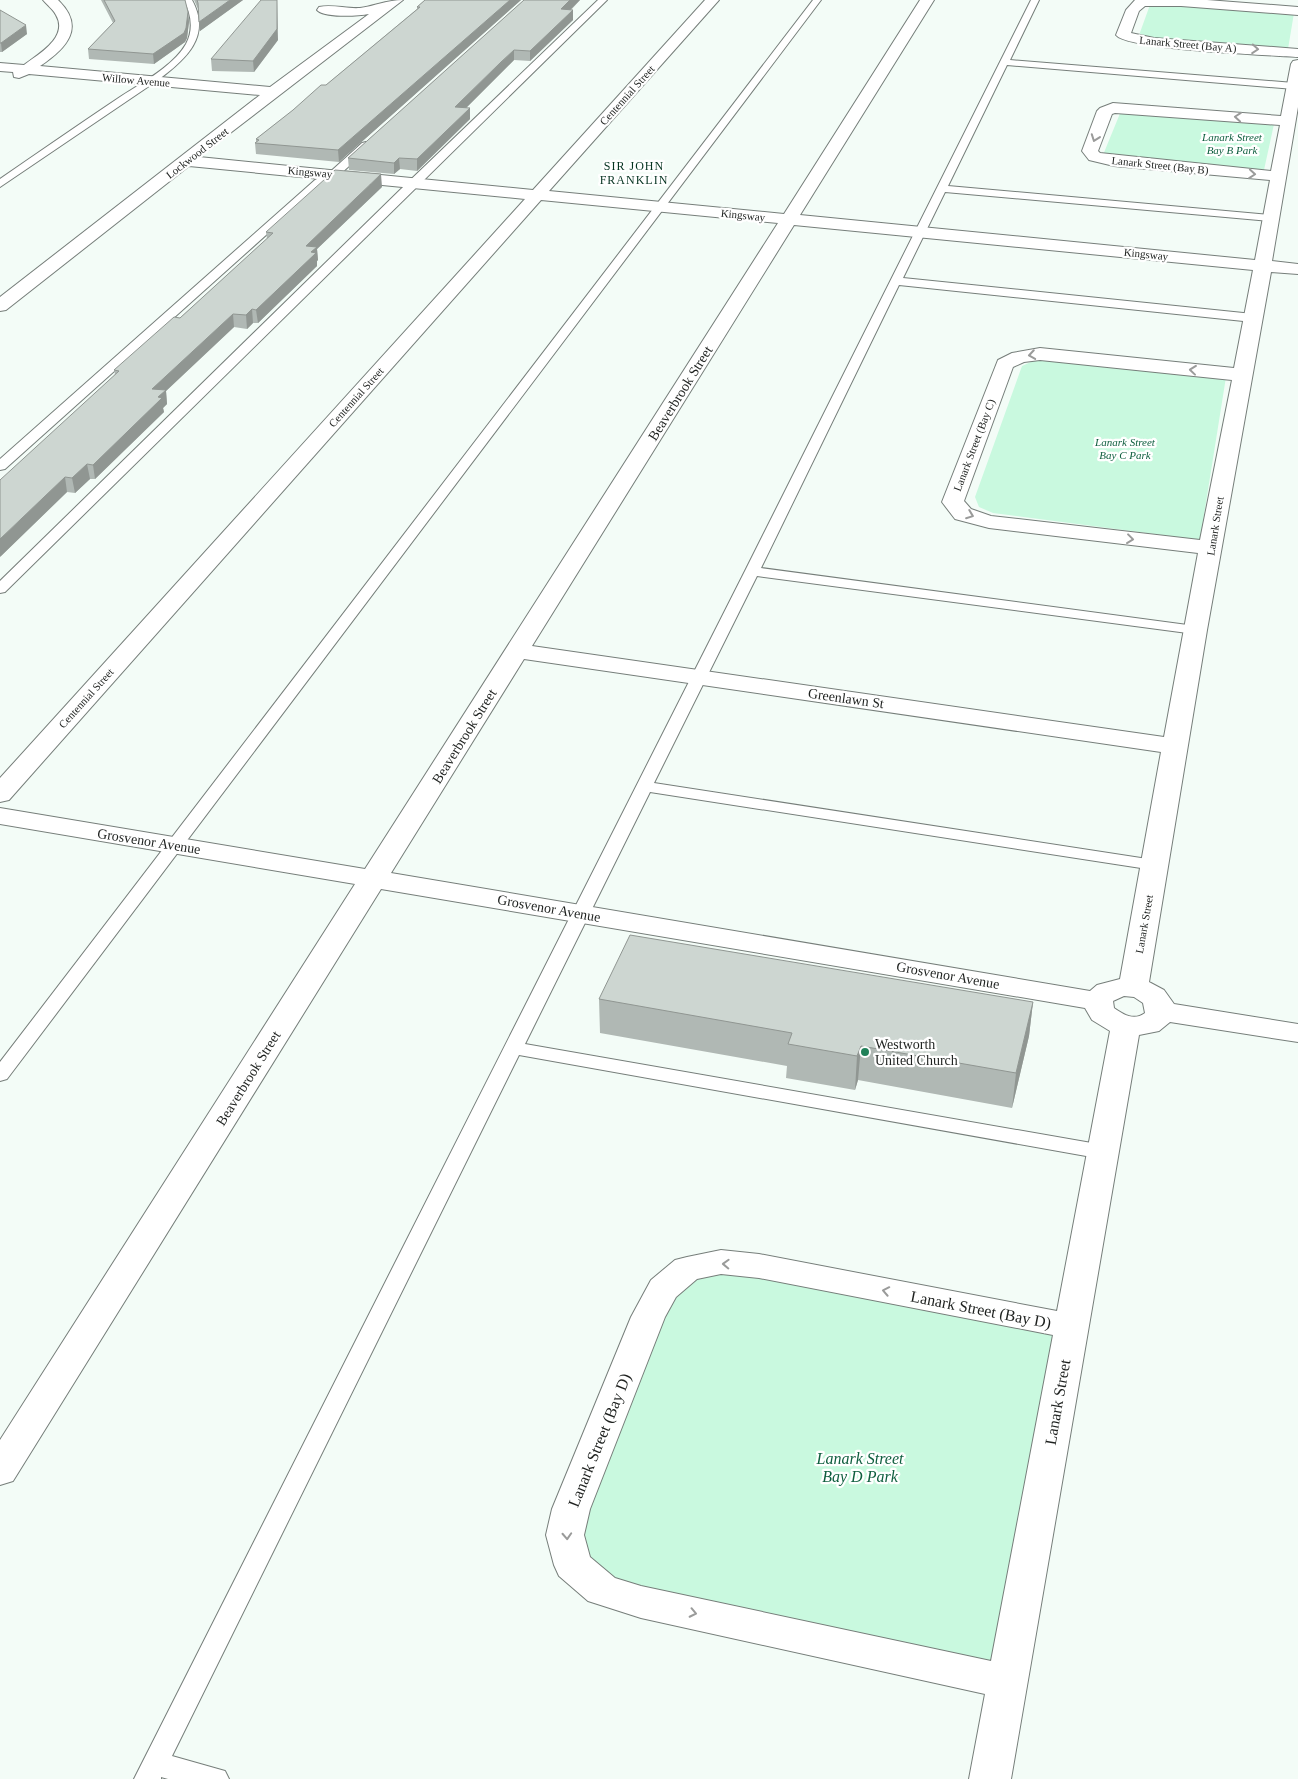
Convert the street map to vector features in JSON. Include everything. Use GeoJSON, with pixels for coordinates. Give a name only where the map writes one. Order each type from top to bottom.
{"type":"FeatureCollection","features":[{"type":"Feature","properties":{"kind":"street"},"geometry":{"type":"LineString","coordinates":[[6,82],[26,70],[57,46],[66,31],[67,21],[63,11],[50,0]]}},
{"type":"Feature","properties":{"kind":"street","name":"Centennial Street"},"geometry":{"type":"LineString","coordinates":[[0,794],[712,0]]}},
{"type":"Feature","properties":{"kind":"street","name":"Beaverbrook Street"},"geometry":{"type":"LineString","coordinates":[[0,1471],[927,0]]}},
{"type":"Feature","properties":{"kind":"street","name":"Lanark Street (Bay A)"},"geometry":{"type":"LineString","coordinates":[[1298,11],[1181,2],[1141,2],[1133,10],[1123,35],[1154,42],[1298,53]]}},
{"type":"Feature","properties":{"kind":"street"},"geometry":{"type":"LineString","coordinates":[[321,5],[358,12],[392,3]]}},
{"type":"Feature","properties":{"kind":"street","name":"Lockwood Street"},"geometry":{"type":"LineString","coordinates":[[0,306],[188,161],[273,92],[333,34],[392,3]]}},
{"type":"Feature","properties":{"kind":"street"},"geometry":{"type":"LineString","coordinates":[[321,5],[333,34]]}},
{"type":"Feature","properties":{"kind":"street","name":"Lanark Street"},"geometry":{"type":"LineString","coordinates":[[1133,988],[1195,630],[1263,265],[1298,64]]}},
{"type":"Feature","properties":{"kind":"street","name":"Willow Avenue"},"geometry":{"type":"LineString","coordinates":[[0,68],[273,92]]}},
{"type":"Feature","properties":{"kind":"street","name":"Lanark Street (Bay B)"},"geometry":{"type":"LineString","coordinates":[[1277,176],[1114,161],[1095,158],[1090,151],[1105,111],[1113,108],[1287,122]]}},
{"type":"Feature","properties":{"kind":"street","name":"Kingsway"},"geometry":{"type":"LineString","coordinates":[[188,161],[1298,269]]}},
{"type":"Feature","properties":{"kind":"street","name":"Lanark Street (Bay C)"},"geometry":{"type":"LineString","coordinates":[[1210,548],[989,522],[963,514],[953,502],[998,380],[1006,364],[1019,357],[1040,354],[1242,375]]}},
{"type":"Feature","properties":{"kind":"street","name":"Greenlawn St"},"geometry":{"type":"LineString","coordinates":[[518,650],[1175,746]]}},
{"type":"Feature","properties":{"kind":"street","name":"Grosvenor Avenue"},"geometry":{"type":"LineString","coordinates":[[0,816],[1098,1001]]}},
{"type":"Feature","properties":{"kind":"street"},"geometry":{"type":"LineString","coordinates":[[1114,988],[1133,988],[1150,994],[1160,1005],[1162,1011],[1154,1022],[1146,1025],[1126,1026],[1116,1023],[1101,1013],[1097,1007],[1098,1001],[1106,991],[1114,988]]}},
{"type":"Feature","properties":{"kind":"street"},"geometry":{"type":"LineString","coordinates":[[1162,1011],[1298,1033]]}},
{"type":"Feature","properties":{"kind":"street","name":"Lanark Street"},"geometry":{"type":"LineString","coordinates":[[990,1779],[1126,1026]]}},
{"type":"Feature","properties":{"kind":"street","name":"Lanark Street (Bay D)"},"geometry":{"type":"LineString","coordinates":[[1007,1682],[641,1602],[602,1590],[573,1565],[565,1535],[571,1509],[648,1317],[662,1289],[687,1269],[721,1262],[760,1266],[1071,1326]]}},
{"type":"Feature","properties":{"kind":"lane"},"geometry":{"type":"LineString","coordinates":[[0,184],[149,81],[177,59],[190,43],[196,22],[188,0]]}},
{"type":"Feature","properties":{"kind":"lane"},"geometry":{"type":"LineString","coordinates":[[0,589],[414,182],[603,0]]}},
{"type":"Feature","properties":{"kind":"lane"},"geometry":{"type":"LineString","coordinates":[[0,1075],[817,0]]}},
{"type":"Feature","properties":{"kind":"lane"},"geometry":{"type":"LineString","coordinates":[[216,1779],[151,1771],[752,571],[1035,0]]}},
{"type":"Feature","properties":{"kind":"lane"},"geometry":{"type":"LineString","coordinates":[[1004,62],[1294,86]]}},
{"type":"Feature","properties":{"kind":"lane"},"geometry":{"type":"LineString","coordinates":[[0,466],[319,182],[333,175],[376,136]]}},
{"type":"Feature","properties":{"kind":"lane"},"geometry":{"type":"LineString","coordinates":[[941,188],[1270,218]]}},
{"type":"Feature","properties":{"kind":"lane"},"geometry":{"type":"LineString","coordinates":[[895,281],[1253,318]]}},
{"type":"Feature","properties":{"kind":"lane"},"geometry":{"type":"LineString","coordinates":[[752,571],[1195,630]]}},
{"type":"Feature","properties":{"kind":"lane"},"geometry":{"type":"LineString","coordinates":[[644,786],[1154,865]]}},
{"type":"Feature","properties":{"kind":"lane"},"geometry":{"type":"LineString","coordinates":[[513,1048],[1103,1152]]}},
{"type":"Feature","properties":{"kind":"green space"},"geometry":{"type":"Polygon","coordinates":[[[1151,2],[1294,13],[1288,49],[1138,38],[1151,2]]]}},
{"type":"Feature","properties":{"kind":"green space","name":"Lanark Street Bay B Park"},"geometry":{"type":"Polygon","coordinates":[[[1121,111],[1274,124],[1264,170],[1103,155],[1121,111]]]}},
{"type":"Feature","properties":{"kind":"green space","name":"Lanark Street Bay C Park"},"geometry":{"type":"Polygon","coordinates":[[[1043,360],[1226,377],[1200,540],[993,513],[979,507],[975,497],[1022,366],[1033,361],[1043,360]]]}},
{"type":"Feature","properties":{"kind":"green space","name":"Lanark Street Bay D Park"},"geometry":{"type":"Polygon","coordinates":[[[721,1262],[1071,1326],[1007,1682],[602,1590],[571,1509],[663,1289],[721,1262]]]}},
{"type":"Feature","properties":{"kind":"building"},"geometry":{"type":"Polygon","coordinates":[[[104,0],[185,0],[188,12],[186,28],[184,33],[153,54],[88,49],[115,21],[104,0]]]}},
{"type":"Feature","properties":{"kind":"building"},"geometry":{"type":"Polygon","coordinates":[[[197,0],[230,0],[199,22],[197,0]]]}},
{"type":"Feature","properties":{"kind":"building"},"geometry":{"type":"Polygon","coordinates":[[[261,0],[277,0],[277,29],[253,61],[211,59],[261,0]]]}},
{"type":"Feature","properties":{"kind":"building"},"geometry":{"type":"Polygon","coordinates":[[[425,0],[510,0],[338,150],[255,143],[259,140],[256,139],[321,85],[326,85],[420,7],[417,7],[425,0]]]}},
{"type":"Feature","properties":{"kind":"building"},"geometry":{"type":"Polygon","coordinates":[[[524,0],[570,0],[561,9],[573,10],[530,51],[514,50],[501,62],[455,107],[470,108],[417,159],[399,158],[394,163],[348,158],[524,0]]]}},
{"type":"Feature","properties":{"kind":"building"},"geometry":{"type":"Polygon","coordinates":[[[0,10],[26,25],[1,43],[0,43],[0,10]]]}},
{"type":"Feature","properties":{"kind":"building"},"geometry":{"type":"Polygon","coordinates":[[[335,170],[381,174],[306,246],[317,247],[311,252],[316,253],[256,310],[252,309],[246,315],[233,314],[152,389],[166,390],[158,397],[162,398],[93,465],[87,464],[72,478],[65,477],[0,539],[0,480],[119,371],[114,370],[174,317],[180,318],[273,233],[266,232],[335,170]]]}},
{"type":"Feature","properties":{"kind":"building"},"geometry":{"type":"Polygon","coordinates":[[[630,935],[1033,1002],[1016,1073],[861,1046],[857,1056],[788,1044],[792,1033],[599,999],[630,935]]]}},
{"type":"Feature","properties":{"kind":"place","name":"Westworth United Church"},"geometry":{"type":"Point","coordinates":[865,1052]}},
{"type":"Feature","properties":{"kind":"district","name":"SIR JOHN FRANKLIN"},"geometry":{"type":"Point","coordinates":[634,173]}}]}
